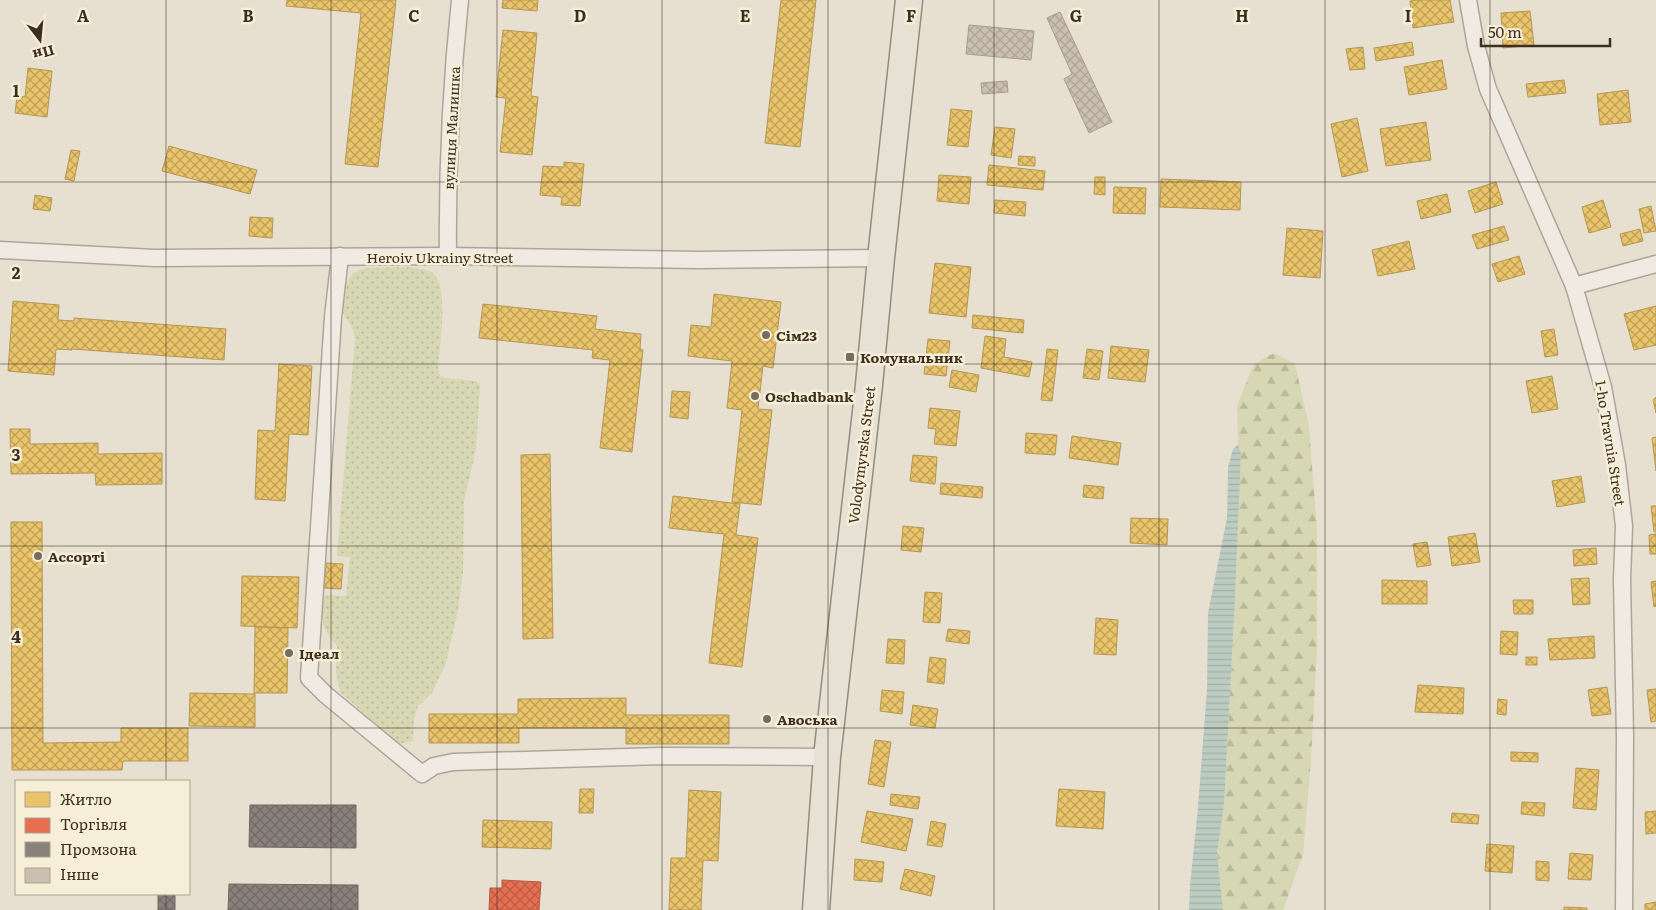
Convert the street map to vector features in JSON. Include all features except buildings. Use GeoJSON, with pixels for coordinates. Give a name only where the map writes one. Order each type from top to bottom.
{"type":"FeatureCollection","features":[{"type":"Feature","properties":{"kind":"main road","name":"Volodymyrska Street"},"geometry":{"type":"LineString","coordinates":[[816,910],[827,757],[869,385],[909,0]]}},
{"type":"Feature","properties":{"kind":"street","name":"вулиця Малишка"},"geometry":{"type":"LineString","coordinates":[[448,256],[447,196],[456,37],[460,0]]}},
{"type":"Feature","properties":{"kind":"street","name":"1-ho Travnia Street"},"geometry":{"type":"LineString","coordinates":[[1468,0],[1476,46],[1488,88],[1574,286],[1603,387],[1617,465],[1624,526],[1622,579],[1624,910]]}},
{"type":"Feature","properties":{"kind":"street","name":"Heroiv Ukrainy Street"},"geometry":{"type":"LineString","coordinates":[[0,250],[156,258],[448,256],[698,260],[881,258]]}},
{"type":"Feature","properties":{"kind":"street"},"geometry":{"type":"LineString","coordinates":[[340,256],[333,317],[309,678],[326,695],[422,774],[434,766],[453,762],[662,756],[827,757]]}},
{"type":"Feature","properties":{"kind":"street"},"geometry":{"type":"LineString","coordinates":[[1574,286],[1656,264]]}},
{"type":"Feature","properties":{"kind":"green space"},"geometry":{"type":"Polygon","coordinates":[[[411,267],[431,272],[437,279],[441,289],[442,317],[438,368],[440,375],[445,378],[476,381],[480,386],[476,449],[464,501],[463,572],[458,610],[446,663],[432,693],[418,706],[414,719],[413,741],[399,744],[340,692],[336,672],[337,646],[327,633],[323,623],[322,611],[324,595],[346,596],[350,557],[337,556],[355,339],[353,329],[343,313],[345,285],[353,273],[366,268],[411,267]]]}},
{"type":"Feature","properties":{"kind":"green space"},"geometry":{"type":"Polygon","coordinates":[[[1274,353],[1295,364],[1309,426],[1317,531],[1317,650],[1311,760],[1303,855],[1283,910],[1223,910],[1217,853],[1224,805],[1235,599],[1241,453],[1238,445],[1237,405],[1254,364],[1274,353]]]}},
{"type":"Feature","properties":{"kind":"shaded area"},"geometry":{"type":"Polygon","coordinates":[[[1238,445],[1241,453],[1235,599],[1224,805],[1217,853],[1223,910],[1189,910],[1207,689],[1208,613],[1227,518],[1228,467],[1233,449],[1238,445]]]}},
{"type":"Feature","properties":{"kind":"place","name":"Сім23"},"geometry":{"type":"Point","coordinates":[766,335]}},
{"type":"Feature","properties":{"kind":"place","name":"Комунальник"},"geometry":{"type":"Point","coordinates":[850,357]}},
{"type":"Feature","properties":{"kind":"place","name":"Oschadbank"},"geometry":{"type":"Point","coordinates":[755,396]}},
{"type":"Feature","properties":{"kind":"place","name":"Ассорті"},"geometry":{"type":"Point","coordinates":[38,556]}},
{"type":"Feature","properties":{"kind":"place","name":"Ідеал"},"geometry":{"type":"Point","coordinates":[289,653]}},
{"type":"Feature","properties":{"kind":"place","name":"Авоська"},"geometry":{"type":"Point","coordinates":[767,719]}}]}
